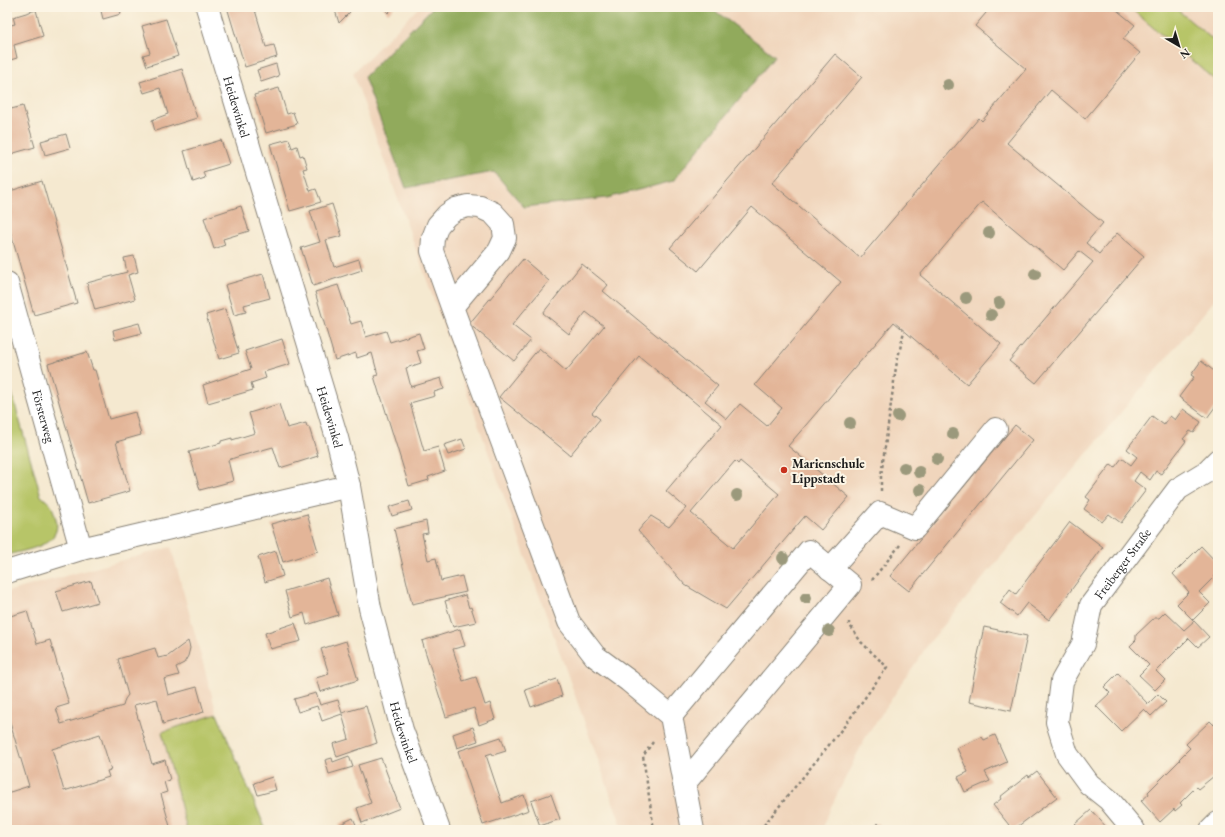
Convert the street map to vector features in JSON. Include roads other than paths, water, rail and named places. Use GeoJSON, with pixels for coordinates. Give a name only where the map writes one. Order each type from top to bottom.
{"type":"FeatureCollection","features":[{"type":"Feature","properties":{"kind":"street","name":"Heidewinkel"},"geometry":{"type":"LineString","coordinates":[[207,7],[337,438],[349,486],[370,608],[402,730],[439,830]]}},
{"type":"Feature","properties":{"kind":"street","name":"Försterweg"},"geometry":{"type":"LineString","coordinates":[[7,283],[82,549]]}},
{"type":"Feature","properties":{"kind":"street"},"geometry":{"type":"LineString","coordinates":[[452,307],[569,622],[595,656],[629,681],[671,716],[693,830]]}},
{"type":"Feature","properties":{"kind":"street"},"geometry":{"type":"LineString","coordinates":[[830,569],[880,513],[915,528],[996,429]]}},
{"type":"Feature","properties":{"kind":"street","name":"Freiberger Straße"},"geometry":{"type":"LineString","coordinates":[[1134,830],[1109,800],[1089,784],[1067,754],[1057,722],[1062,681],[1083,644],[1091,605],[1178,489],[1206,472],[1218,460]]}},
{"type":"Feature","properties":{"kind":"street"},"geometry":{"type":"LineString","coordinates":[[7,572],[82,549],[349,486]]}},
{"type":"Feature","properties":{"kind":"street"},"geometry":{"type":"LineString","coordinates":[[671,716],[809,551],[850,585],[684,784]]}},
{"type":"Feature","properties":{"kind":"street"},"geometry":{"type":"LineString","coordinates":[[1211,830],[1218,823]]}},
{"type":"Feature","properties":{"kind":"place","name":"Marienschule Lippstadt"},"geometry":{"type":"Point","coordinates":[784,470]}}]}
